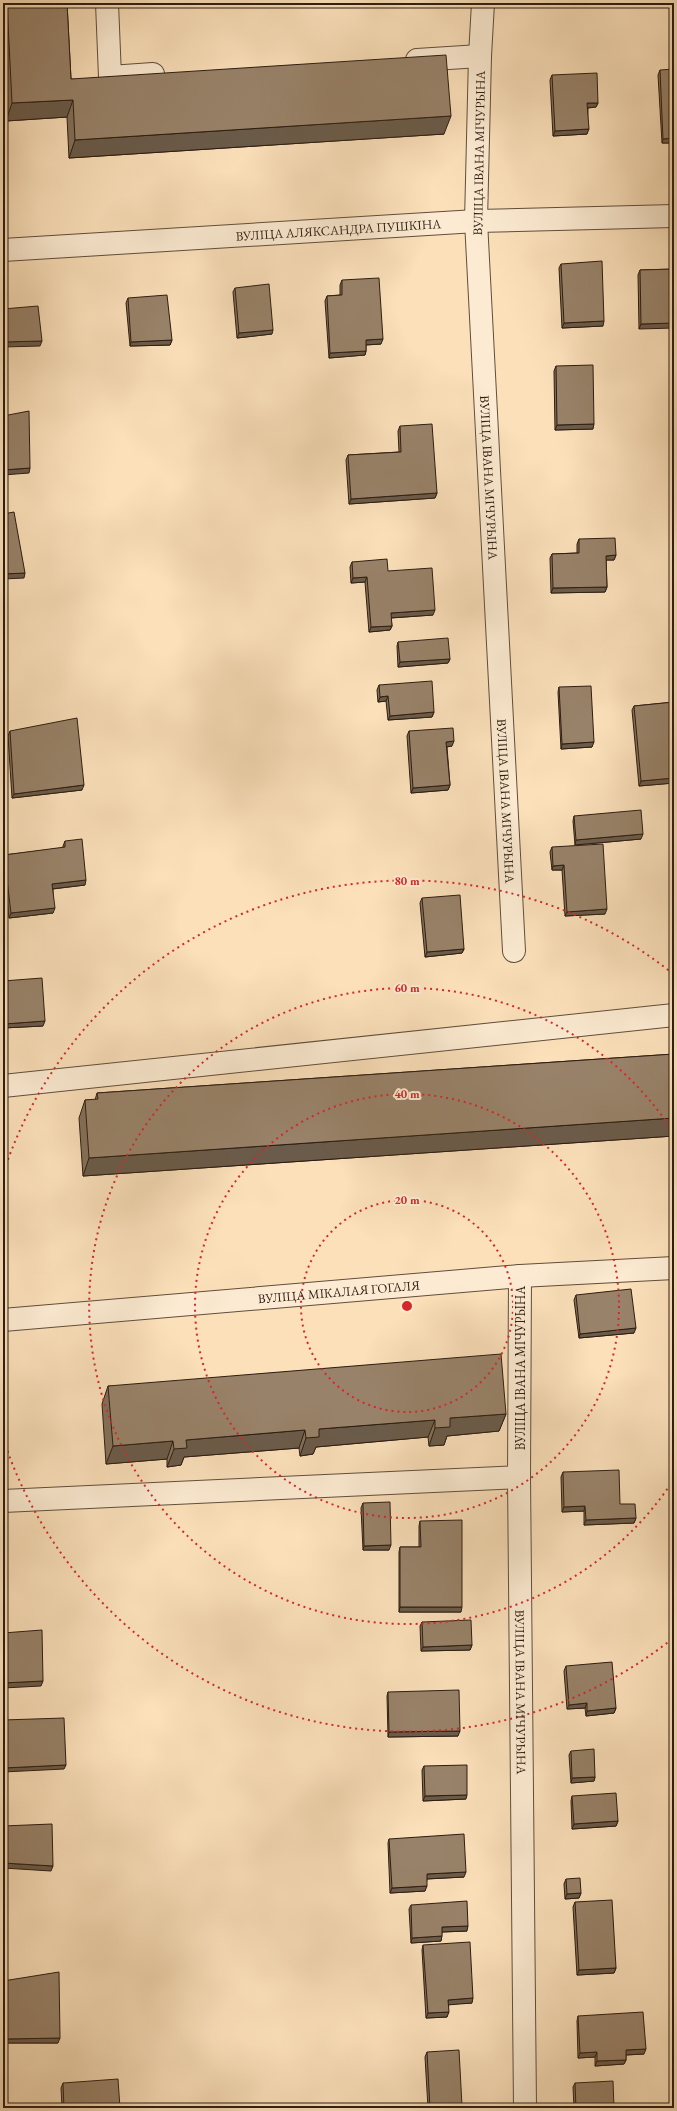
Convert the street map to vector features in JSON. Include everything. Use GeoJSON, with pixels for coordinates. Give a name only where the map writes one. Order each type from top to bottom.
{"type":"FeatureCollection","features":[{"type":"Feature","properties":{"kind":"street"},"geometry":{"type":"LineString","coordinates":[[107,3],[110,77],[173,73]]}},
{"type":"Feature","properties":{"kind":"street","name":"ВУЛІЦА ІВАНА МІЧУРЫНА"},"geometry":{"type":"LineString","coordinates":[[483,3],[480,56],[476,221],[514,951]]}},
{"type":"Feature","properties":{"kind":"street"},"geometry":{"type":"LineString","coordinates":[[394,61],[480,56]]}},
{"type":"Feature","properties":{"kind":"street","name":"ВУЛІЦА АЛЯКСАНДРА ПУШКІНА"},"geometry":{"type":"LineString","coordinates":[[3,250],[476,221],[674,216]]}},
{"type":"Feature","properties":{"kind":"street"},"geometry":{"type":"LineString","coordinates":[[3,1086],[674,1015]]}},
{"type":"Feature","properties":{"kind":"street","name":"ВУЛІЦА МІКАЛАЯ ГОГАЛЯ"},"geometry":{"type":"LineString","coordinates":[[3,1320],[520,1276],[674,1268]]}},
{"type":"Feature","properties":{"kind":"street","name":"ВУЛІЦА ІВАНА МІЧУРЫНА"},"geometry":{"type":"LineString","coordinates":[[520,1276],[519,1477],[525,2108]]}},
{"type":"Feature","properties":{"kind":"street"},"geometry":{"type":"LineString","coordinates":[[3,1501],[519,1477]]}},
{"type":"Feature","properties":{"kind":"building"},"geometry":{"type":"Polygon","coordinates":[[[7,3],[67,3],[71,79],[446,55],[451,116],[75,140],[73,100],[12,103],[7,3]]]}},
{"type":"Feature","properties":{"kind":"building"},"geometry":{"type":"Polygon","coordinates":[[[674,69],[674,138],[663,139],[660,70],[674,69]]]}},
{"type":"Feature","properties":{"kind":"building"},"geometry":{"type":"Polygon","coordinates":[[[597,73],[598,103],[587,103],[589,129],[555,131],[552,75],[597,73]]]}},
{"type":"Feature","properties":{"kind":"building"},"geometry":{"type":"Polygon","coordinates":[[[602,261],[604,321],[564,323],[561,264],[602,261]]]}},
{"type":"Feature","properties":{"kind":"building"},"geometry":{"type":"Polygon","coordinates":[[[674,269],[674,323],[641,324],[640,270],[674,269]]]}},
{"type":"Feature","properties":{"kind":"building"},"geometry":{"type":"Polygon","coordinates":[[[379,278],[383,339],[366,340],[366,351],[330,353],[327,296],[342,295],[342,280],[379,278]]]}},
{"type":"Feature","properties":{"kind":"building"},"geometry":{"type":"Polygon","coordinates":[[[269,284],[273,330],[239,333],[235,288],[269,284]]]}},
{"type":"Feature","properties":{"kind":"building"},"geometry":{"type":"Polygon","coordinates":[[[167,295],[172,340],[131,342],[128,298],[167,295]]]}},
{"type":"Feature","properties":{"kind":"building"},"geometry":{"type":"Polygon","coordinates":[[[38,306],[42,341],[3,342],[3,309],[38,306]]]}},
{"type":"Feature","properties":{"kind":"building"},"geometry":{"type":"Polygon","coordinates":[[[593,365],[594,424],[557,425],[556,366],[593,365]]]}},
{"type":"Feature","properties":{"kind":"building"},"geometry":{"type":"Polygon","coordinates":[[[29,411],[30,468],[3,470],[3,416],[29,411]]]}},
{"type":"Feature","properties":{"kind":"building"},"geometry":{"type":"Polygon","coordinates":[[[432,424],[437,493],[351,499],[348,455],[401,452],[400,426],[432,424]]]}},
{"type":"Feature","properties":{"kind":"building"},"geometry":{"type":"Polygon","coordinates":[[[14,512],[25,573],[3,574],[3,514],[14,512]]]}},
{"type":"Feature","properties":{"kind":"building"},"geometry":{"type":"Polygon","coordinates":[[[615,538],[616,555],[606,556],[607,587],[553,588],[552,554],[579,553],[579,539],[615,538]]]}},
{"type":"Feature","properties":{"kind":"building"},"geometry":{"type":"Polygon","coordinates":[[[387,559],[388,571],[432,568],[435,610],[391,613],[392,626],[371,627],[367,577],[353,578],[352,562],[387,559]]]}},
{"type":"Feature","properties":{"kind":"building"},"geometry":{"type":"Polygon","coordinates":[[[448,638],[450,659],[400,662],[398,642],[448,638]]]}},
{"type":"Feature","properties":{"kind":"building"},"geometry":{"type":"Polygon","coordinates":[[[432,681],[434,712],[390,716],[388,696],[380,697],[379,685],[432,681]]]}},
{"type":"Feature","properties":{"kind":"building"},"geometry":{"type":"Polygon","coordinates":[[[591,686],[594,742],[562,744],[559,687],[591,686]]]}},
{"type":"Feature","properties":{"kind":"building"},"geometry":{"type":"Polygon","coordinates":[[[674,702],[674,778],[641,781],[634,706],[674,702]]]}},
{"type":"Feature","properties":{"kind":"building"},"geometry":{"type":"Polygon","coordinates":[[[77,718],[84,785],[14,794],[10,731],[77,718]]]}},
{"type":"Feature","properties":{"kind":"building"},"geometry":{"type":"Polygon","coordinates":[[[453,728],[454,741],[446,742],[450,785],[413,788],[409,731],[453,728]]]}},
{"type":"Feature","properties":{"kind":"building"},"geometry":{"type":"Polygon","coordinates":[[[641,810],[643,834],[576,840],[574,816],[641,810]]]}},
{"type":"Feature","properties":{"kind":"building"},"geometry":{"type":"Polygon","coordinates":[[[82,839],[86,880],[52,884],[55,908],[11,913],[4,855],[65,847],[65,841],[82,839]]]}},
{"type":"Feature","properties":{"kind":"building"},"geometry":{"type":"Polygon","coordinates":[[[603,844],[607,909],[567,912],[564,865],[553,866],[552,847],[603,844]]]}},
{"type":"Feature","properties":{"kind":"building"},"geometry":{"type":"Polygon","coordinates":[[[460,895],[464,949],[427,952],[422,898],[460,895]]]}},
{"type":"Feature","properties":{"kind":"building"},"geometry":{"type":"Polygon","coordinates":[[[42,978],[45,1021],[4,1024],[3,981],[42,978]]]}},
{"type":"Feature","properties":{"kind":"building"},"geometry":{"type":"Polygon","coordinates":[[[674,1054],[674,1118],[89,1158],[85,1100],[98,1099],[97,1093],[674,1054]]]}},
{"type":"Feature","properties":{"kind":"building"},"geometry":{"type":"Polygon","coordinates":[[[631,1289],[636,1328],[580,1334],[576,1295],[631,1289]]]}},
{"type":"Feature","properties":{"kind":"building"},"geometry":{"type":"Polygon","coordinates":[[[501,1354],[506,1414],[450,1418],[450,1427],[435,1428],[435,1420],[319,1429],[319,1437],[306,1438],[305,1430],[186,1440],[187,1448],[174,1449],[173,1441],[113,1446],[108,1386],[501,1354]]]}},
{"type":"Feature","properties":{"kind":"building"},"geometry":{"type":"Polygon","coordinates":[[[619,1470],[620,1504],[635,1504],[636,1518],[586,1520],[585,1506],[564,1507],[563,1472],[619,1470]]]}},
{"type":"Feature","properties":{"kind":"building"},"geometry":{"type":"Polygon","coordinates":[[[390,1502],[391,1545],[364,1546],[363,1503],[390,1502]]]}},
{"type":"Feature","properties":{"kind":"building"},"geometry":{"type":"Polygon","coordinates":[[[462,1520],[462,1607],[400,1607],[400,1547],[421,1547],[420,1521],[462,1520]]]}},
{"type":"Feature","properties":{"kind":"building"},"geometry":{"type":"Polygon","coordinates":[[[471,1620],[472,1645],[423,1647],[422,1622],[471,1620]]]}},
{"type":"Feature","properties":{"kind":"building"},"geometry":{"type":"Polygon","coordinates":[[[42,1630],[43,1681],[3,1683],[3,1633],[42,1630]]]}},
{"type":"Feature","properties":{"kind":"building"},"geometry":{"type":"Polygon","coordinates":[[[612,1662],[616,1708],[587,1711],[587,1703],[569,1705],[566,1666],[612,1662]]]}},
{"type":"Feature","properties":{"kind":"building"},"geometry":{"type":"Polygon","coordinates":[[[459,1690],[460,1731],[389,1732],[388,1692],[459,1690]]]}},
{"type":"Feature","properties":{"kind":"building"},"geometry":{"type":"Polygon","coordinates":[[[64,1718],[66,1765],[3,1768],[3,1720],[64,1718]]]}},
{"type":"Feature","properties":{"kind":"building"},"geometry":{"type":"Polygon","coordinates":[[[594,1749],[595,1777],[572,1778],[571,1751],[594,1749]]]}},
{"type":"Feature","properties":{"kind":"building"},"geometry":{"type":"Polygon","coordinates":[[[467,1765],[467,1795],[425,1796],[424,1766],[467,1765]]]}},
{"type":"Feature","properties":{"kind":"building"},"geometry":{"type":"Polygon","coordinates":[[[616,1793],[618,1821],[574,1824],[572,1796],[616,1793]]]}},
{"type":"Feature","properties":{"kind":"building"},"geometry":{"type":"Polygon","coordinates":[[[52,1824],[53,1866],[3,1863],[3,1826],[52,1824]]]}},
{"type":"Feature","properties":{"kind":"building"},"geometry":{"type":"Polygon","coordinates":[[[464,1834],[466,1872],[427,1874],[427,1886],[392,1888],[389,1839],[464,1834]]]}},
{"type":"Feature","properties":{"kind":"building"},"geometry":{"type":"Polygon","coordinates":[[[580,1878],[581,1893],[567,1894],[566,1879],[580,1878]]]}},
{"type":"Feature","properties":{"kind":"building"},"geometry":{"type":"Polygon","coordinates":[[[612,1900],[616,1968],[579,1970],[575,1902],[612,1900]]]}},
{"type":"Feature","properties":{"kind":"building"},"geometry":{"type":"Polygon","coordinates":[[[467,1901],[468,1926],[442,1927],[442,1936],[412,1938],[411,1905],[467,1901]]]}},
{"type":"Feature","properties":{"kind":"building"},"geometry":{"type":"Polygon","coordinates":[[[470,1942],[473,1998],[448,2000],[449,2012],[428,2013],[423,1945],[470,1942]]]}},
{"type":"Feature","properties":{"kind":"building"},"geometry":{"type":"Polygon","coordinates":[[[59,1972],[60,2038],[6,2039],[3,1981],[59,1972]]]}},
{"type":"Feature","properties":{"kind":"building"},"geometry":{"type":"Polygon","coordinates":[[[643,2012],[646,2049],[626,2050],[626,2060],[597,2061],[597,2052],[580,2053],[578,2016],[643,2012]]]}},
{"type":"Feature","properties":{"kind":"building"},"geometry":{"type":"Polygon","coordinates":[[[459,2050],[462,2106],[430,2108],[427,2052],[459,2050]]]}},
{"type":"Feature","properties":{"kind":"building"},"geometry":{"type":"Polygon","coordinates":[[[118,2079],[120,2108],[64,2108],[63,2083],[118,2079]]]}},
{"type":"Feature","properties":{"kind":"building"},"geometry":{"type":"Polygon","coordinates":[[[613,2081],[614,2108],[576,2108],[575,2083],[613,2081]]]}}]}
